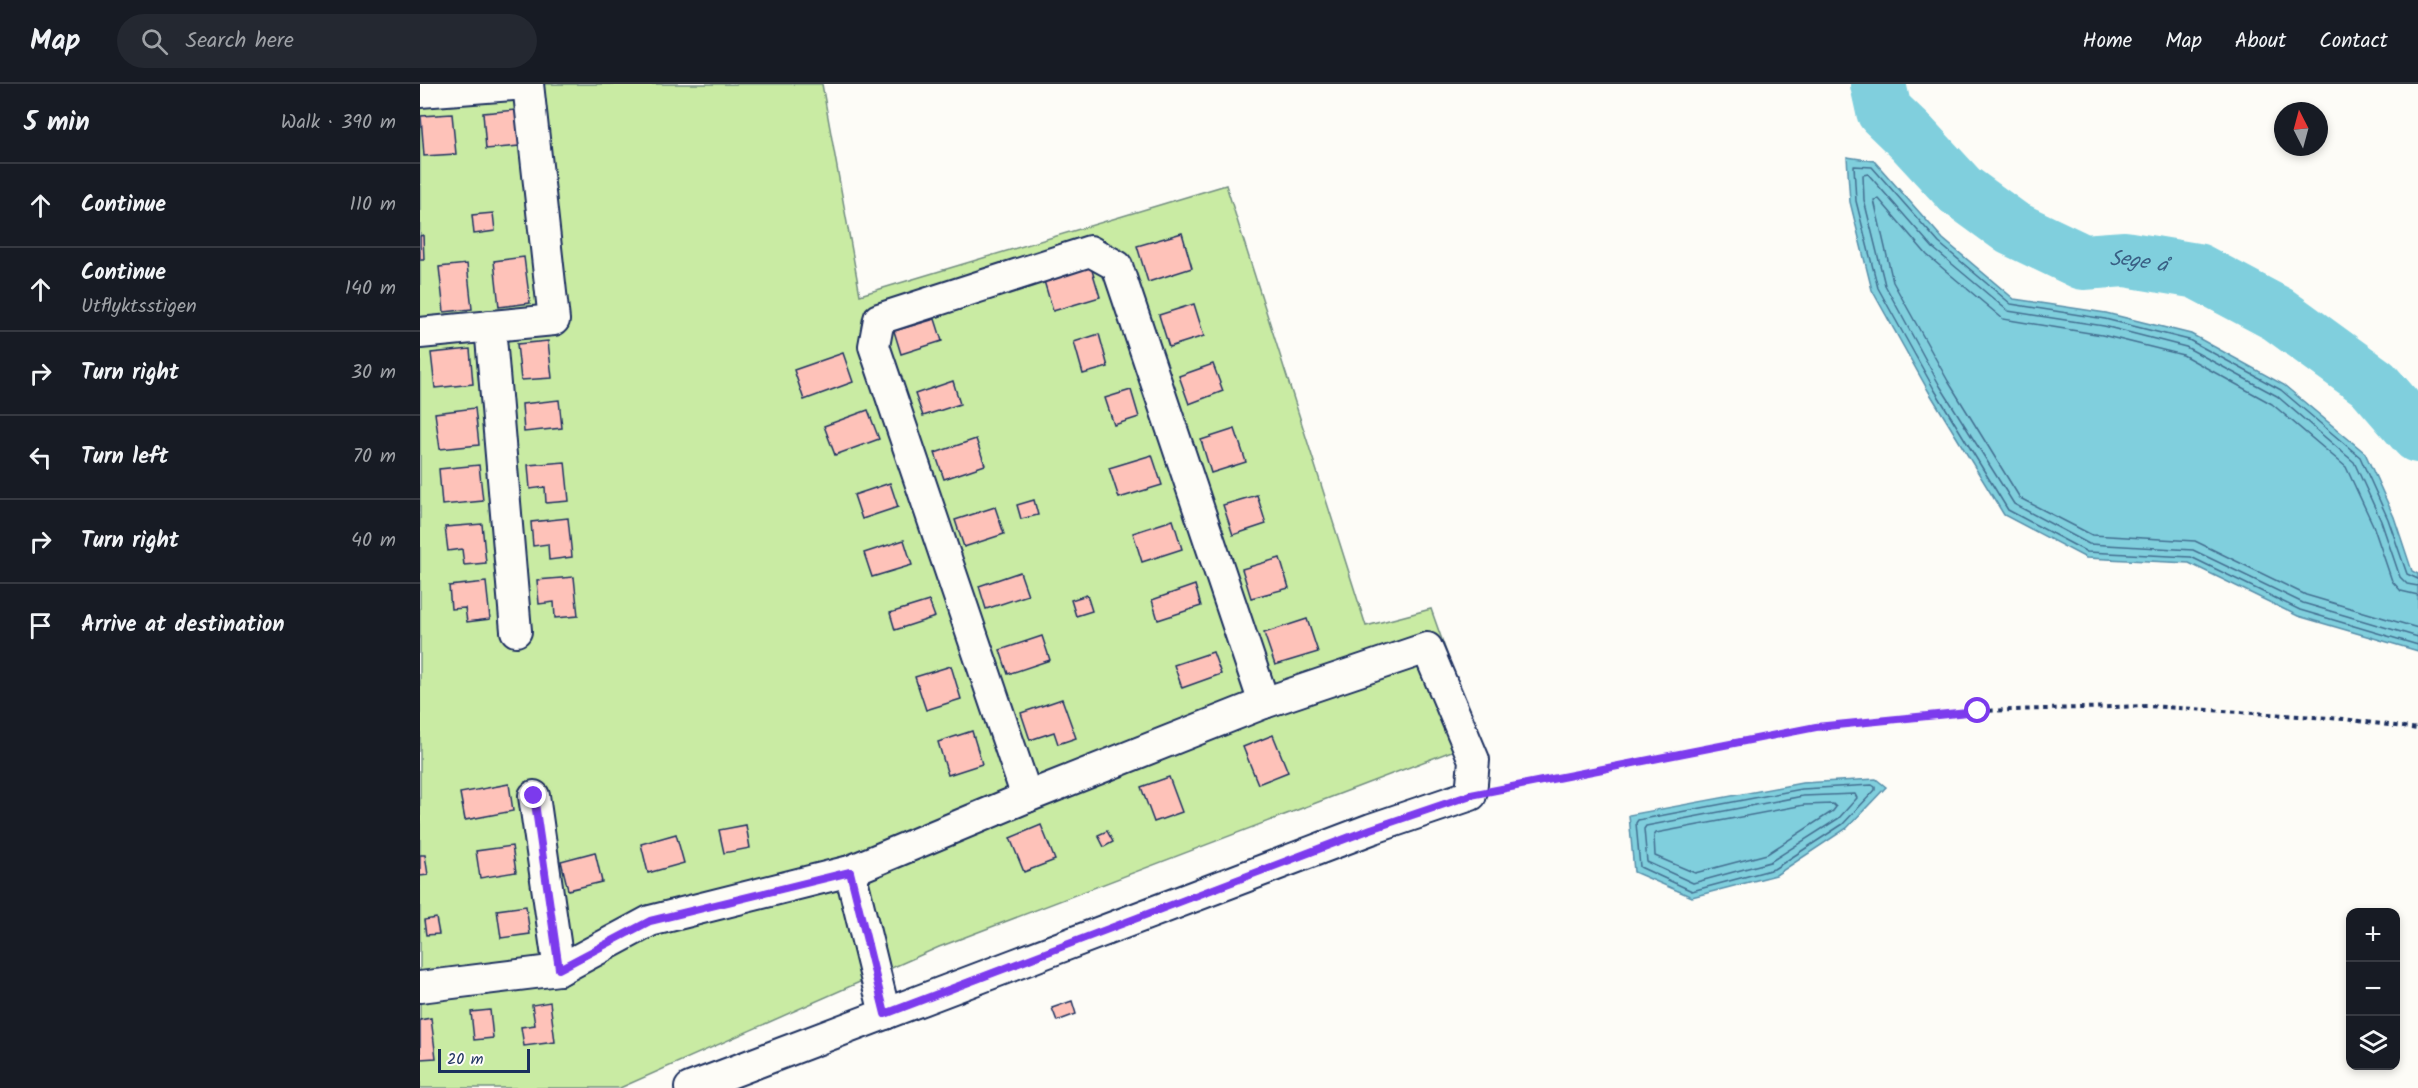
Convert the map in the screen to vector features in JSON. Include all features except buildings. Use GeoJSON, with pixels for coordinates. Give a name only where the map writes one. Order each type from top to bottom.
{"type":"FeatureCollection","features":[{"type":"Feature","properties":{"kind":"street"},"geometry":{"type":"LineString","coordinates":[[420,92],[527,84],[554,320],[420,333]]}},
{"type":"Feature","properties":{"kind":"street"},"geometry":{"type":"LineString","coordinates":[[1027,797],[874,346],[879,319],[1090,250],[1117,266],[1264,703]]}},
{"type":"Feature","properties":{"kind":"street"},"geometry":{"type":"LineString","coordinates":[[490,326],[516,631]]}},
{"type":"Feature","properties":{"kind":"street"},"geometry":{"type":"LineString","coordinates":[[420,987],[559,969],[650,921],[850,872],[1027,797],[1264,703],[1427,648],[1474,760],[1471,795],[1371,829],[690,1088]]}},
{"type":"Feature","properties":{"kind":"street"},"geometry":{"type":"LineString","coordinates":[[534,796],[559,969]]}},
{"type":"Feature","properties":{"kind":"street"},"geometry":{"type":"LineString","coordinates":[[850,872],[885,1014]]}},
{"type":"Feature","properties":{"kind":"path"},"geometry":{"type":"LineString","coordinates":[[1471,795],[1816,727],[1978,711],[2149,706],[2344,718],[2418,729]]}},
{"type":"Feature","properties":{"kind":"green space"},"geometry":{"type":"Polygon","coordinates":[[[420,84],[822,84],[860,295],[1226,185],[1366,626],[1431,609],[1478,741],[939,947],[620,1088],[420,1088],[420,84]]]}},
{"type":"Feature","properties":{"kind":"water"},"geometry":{"type":"Polygon","coordinates":[[[1847,157],[1874,161],[1943,239],[2014,299],[2106,313],[2191,334],[2284,385],[2365,453],[2394,517],[2412,571],[2418,574],[2418,651],[2298,616],[2189,563],[2086,558],[2004,515],[1929,392],[1872,290],[1850,202],[1847,157]]]}},
{"type":"Feature","properties":{"kind":"water"},"geometry":{"type":"Polygon","coordinates":[[[1876,779],[1886,787],[1847,828],[1776,875],[1692,897],[1634,872],[1629,815],[1802,783],[1876,779]]]}},
{"type":"Feature","properties":{"kind":"waterway","name":"Sege å"},"geometry":{"type":"LineString","coordinates":[[1878,84],[1884,111],[1960,190],[2012,228],[2083,262],[2125,259],[2197,271],[2278,314],[2374,384],[2418,435]]}},
{"type":"Feature","properties":{"kind":"route"},"geometry":{"type":"LineString","coordinates":[[534,796],[559,969],[650,921],[850,872],[885,1014],[1371,829],[1471,795],[1816,727],[1978,711]]}}]}
